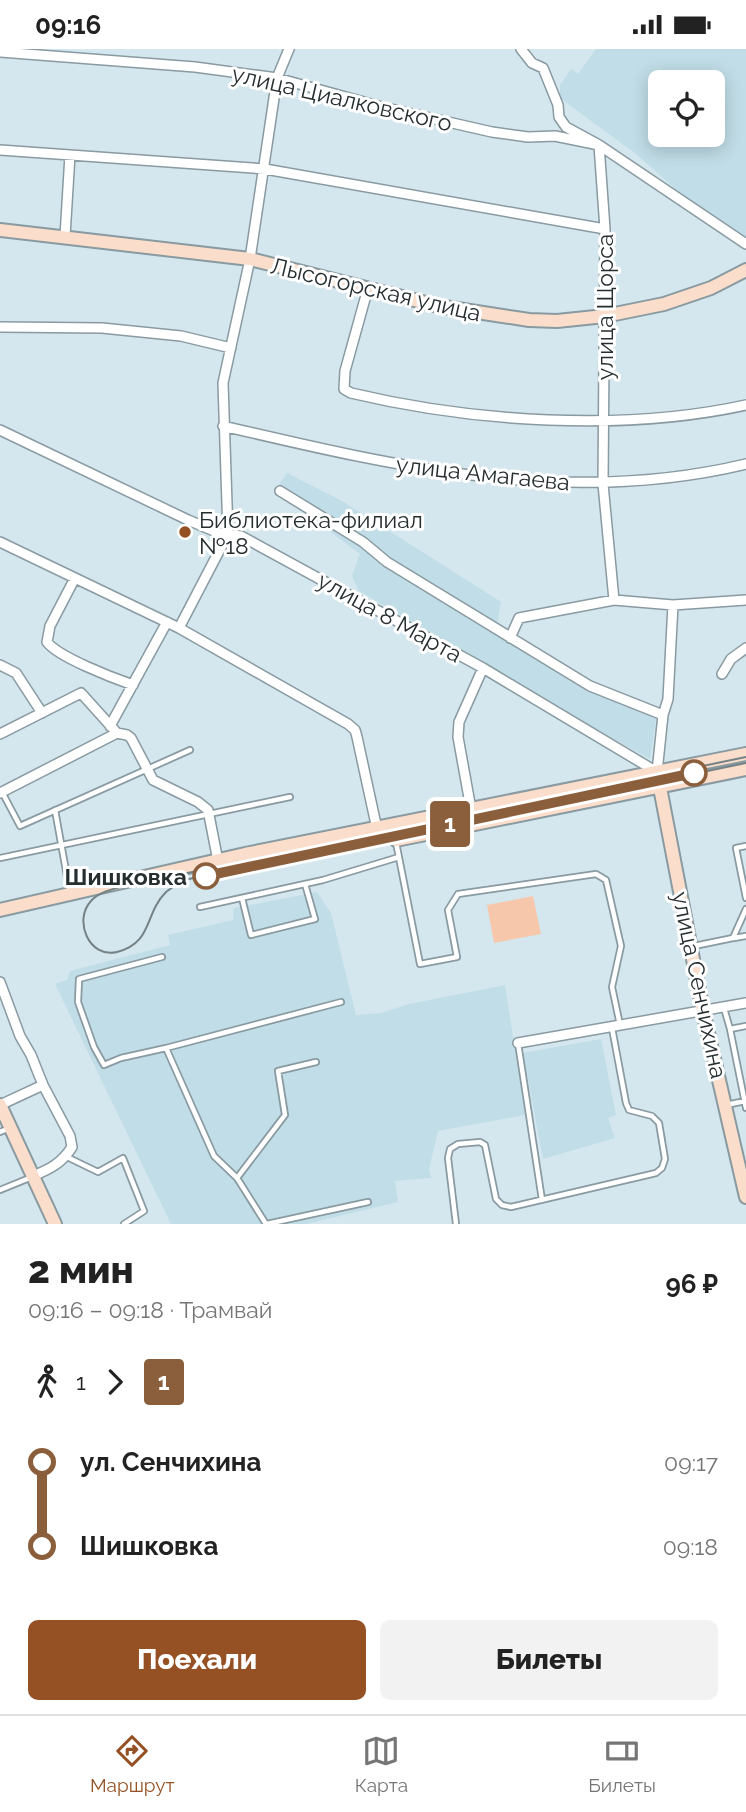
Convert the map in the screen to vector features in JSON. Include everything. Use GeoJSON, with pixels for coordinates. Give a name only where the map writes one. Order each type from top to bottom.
{"type":"FeatureCollection","features":[{"type":"Feature","properties":{"kind":"street"},"geometry":{"type":"LineString","coordinates":[[179,628],[228,534],[223,383],[250,259],[277,78],[289,49]]}},
{"type":"Feature","properties":{"kind":"street"},"geometry":{"type":"LineString","coordinates":[[521,49],[532,63],[543,68],[558,105],[559,117],[566,127],[599,145],[746,244]]}},
{"type":"Feature","properties":{"kind":"street","name":"улица Циалковского"},"geometry":{"type":"LineString","coordinates":[[0,52],[195,67],[277,78],[382,107],[492,132],[528,137],[555,136],[599,145]]}},
{"type":"Feature","properties":{"kind":"street","name":"улица Щорса"},"geometry":{"type":"LineString","coordinates":[[599,145],[606,229],[603,484],[614,600]]}},
{"type":"Feature","properties":{"kind":"street"},"geometry":{"type":"LineString","coordinates":[[0,150],[265,169],[606,229]]}},
{"type":"Feature","properties":{"kind":"street"},"geometry":{"type":"LineString","coordinates":[[65,236],[71,155]]}},
{"type":"Feature","properties":{"kind":"street","name":"Лысогорская улица"},"geometry":{"type":"LineString","coordinates":[[0,230],[250,259],[438,306],[497,316],[558,321],[606,316],[664,304],[711,288],[746,270]]}},
{"type":"Feature","properties":{"kind":"street"},"geometry":{"type":"LineString","coordinates":[[368,288],[345,371],[344,389],[351,393],[417,407],[483,415],[603,421],[684,417],[746,405]]}},
{"type":"Feature","properties":{"kind":"street"},"geometry":{"type":"LineString","coordinates":[[0,327],[128,331],[181,336],[231,348]]}},
{"type":"Feature","properties":{"kind":"street","name":"улица Амагаева"},"geometry":{"type":"LineString","coordinates":[[223,426],[365,459],[537,482],[603,484],[707,474],[746,464]]}},
{"type":"Feature","properties":{"kind":"street","name":"улица 8 Марта"},"geometry":{"type":"LineString","coordinates":[[0,430],[188,520],[219,533],[241,536],[483,668],[657,772]]}},
{"type":"Feature","properties":{"kind":"street"},"geometry":{"type":"LineString","coordinates":[[280,491],[363,542],[387,562],[590,686],[663,715]]}},
{"type":"Feature","properties":{"kind":"street"},"geometry":{"type":"LineString","coordinates":[[0,542],[179,628],[348,724],[355,730],[377,829]]}},
{"type":"Feature","properties":{"kind":"street"},"geometry":{"type":"LineString","coordinates":[[75,578],[50,626],[47,642],[60,653],[108,677],[132,685]]}},
{"type":"Feature","properties":{"kind":"street"},"geometry":{"type":"LineString","coordinates":[[510,638],[520,618],[614,600],[673,605],[746,600]]}},
{"type":"Feature","properties":{"kind":"street"},"geometry":{"type":"LineString","coordinates":[[657,772],[663,715],[668,699],[673,605]]}},
{"type":"Feature","properties":{"kind":"street"},"geometry":{"type":"LineString","coordinates":[[1,792],[114,729],[132,685],[167,622]]}},
{"type":"Feature","properties":{"kind":"street"},"geometry":{"type":"LineString","coordinates":[[722,674],[731,659],[746,648]]}},
{"type":"Feature","properties":{"kind":"street"},"geometry":{"type":"LineString","coordinates":[[1,667],[16,673],[42,713]]}},
{"type":"Feature","properties":{"kind":"street"},"geometry":{"type":"LineString","coordinates":[[471,809],[458,737],[459,722],[483,668]]}},
{"type":"Feature","properties":{"kind":"street"},"geometry":{"type":"LineString","coordinates":[[0,734],[81,693],[114,729],[131,738],[153,780],[198,802],[208,810],[218,860]]}},
{"type":"Feature","properties":{"kind":"street"},"geometry":{"type":"LineString","coordinates":[[0,910],[218,860],[746,754]]}},
{"type":"Feature","properties":{"kind":"street"},"geometry":{"type":"LineString","coordinates":[[396,840],[746,769]]}},
{"type":"Feature","properties":{"kind":"street","name":"улица Сенчихина"},"geometry":{"type":"LineString","coordinates":[[657,772],[703,1011],[725,1105],[742,1159],[746,1197]]}},
{"type":"Feature","properties":{"kind":"street"},"geometry":{"type":"LineString","coordinates":[[0,982],[20,1036],[70,1136],[72,1147],[58,1165],[33,1177]]}},
{"type":"Feature","properties":{"kind":"street"},"geometry":{"type":"LineString","coordinates":[[518,1043],[746,1003]]}},
{"type":"Feature","properties":{"kind":"street"},"geometry":{"type":"LineString","coordinates":[[43,1085],[0,1105],[5,1130],[33,1177],[55,1224]]}},
{"type":"Feature","properties":{"kind":"lane"},"geometry":{"type":"LineString","coordinates":[[1,792],[20,826],[190,750]]}},
{"type":"Feature","properties":{"kind":"lane"},"geometry":{"type":"LineString","coordinates":[[0,858],[290,797]]}},
{"type":"Feature","properties":{"kind":"lane"},"geometry":{"type":"LineString","coordinates":[[55,810],[70,894]]}},
{"type":"Feature","properties":{"kind":"lane"},"geometry":{"type":"LineString","coordinates":[[393,826],[420,964],[457,957],[448,910],[458,894],[596,874],[606,880],[621,946],[612,987],[626,1103],[629,1110],[652,1116],[659,1123],[665,1159],[662,1168],[656,1173],[511,1207],[502,1205],[496,1199],[485,1145],[480,1142],[458,1145],[450,1149],[448,1157],[456,1224]]}},
{"type":"Feature","properties":{"kind":"lane"},"geometry":{"type":"LineString","coordinates":[[746,846],[736,848],[746,898]]}},
{"type":"Feature","properties":{"kind":"lane"},"geometry":{"type":"LineString","coordinates":[[200,907],[305,884],[399,857]]}},
{"type":"Feature","properties":{"kind":"lane"},"geometry":{"type":"LineString","coordinates":[[242,898],[251,935],[315,919],[305,884]]}},
{"type":"Feature","properties":{"kind":"lane"},"geometry":{"type":"LineString","coordinates":[[733,938],[746,909]]}},
{"type":"Feature","properties":{"kind":"lane"},"geometry":{"type":"LineString","coordinates":[[691,947],[746,936]]}},
{"type":"Feature","properties":{"kind":"lane"},"geometry":{"type":"LineString","coordinates":[[162,957],[79,979],[78,1002],[94,1047],[104,1065],[121,1058],[341,1002]]}},
{"type":"Feature","properties":{"kind":"lane"},"geometry":{"type":"LineString","coordinates":[[724,1007],[746,1108]]}},
{"type":"Feature","properties":{"kind":"lane"},"geometry":{"type":"LineString","coordinates":[[730,1029],[746,1026]]}},
{"type":"Feature","properties":{"kind":"lane"},"geometry":{"type":"LineString","coordinates":[[518,1043],[542,1200]]}},
{"type":"Feature","properties":{"kind":"lane"},"geometry":{"type":"LineString","coordinates":[[166,1048],[214,1156],[237,1178],[267,1224],[368,1202]]}},
{"type":"Feature","properties":{"kind":"lane"},"geometry":{"type":"LineString","coordinates":[[237,1178],[285,1115],[278,1071],[316,1062]]}},
{"type":"Feature","properties":{"kind":"lane"},"geometry":{"type":"LineString","coordinates":[[725,1105],[745,1101]]}},
{"type":"Feature","properties":{"kind":"lane"},"geometry":{"type":"LineString","coordinates":[[66,1157],[98,1172],[122,1159],[144,1210],[124,1224]]}},
{"type":"Feature","properties":{"kind":"lane"},"geometry":{"type":"LineString","coordinates":[[0,1190],[33,1177]]}},
{"type":"Feature","properties":{"kind":"shaded area"},"geometry":{"type":"Polygon","coordinates":[[[596,49],[746,49],[746,242],[689,201],[636,154],[560,98],[560,85],[571,69],[578,74],[596,49]]]}},
{"type":"Feature","properties":{"kind":"shaded area"},"geometry":{"type":"Polygon","coordinates":[[[287,473],[342,501],[501,602],[496,631],[591,690],[656,719],[650,759],[359,591],[352,576],[360,554],[275,490],[287,473]]]}},
{"type":"Feature","properties":{"kind":"shaded area"},"geometry":{"type":"Polygon","coordinates":[[[317,892],[331,913],[356,1015],[381,1013],[409,1004],[505,985],[525,1115],[438,1131],[429,1169],[431,1178],[395,1181],[398,1202],[306,1224],[171,1224],[55,984],[67,980],[70,971],[170,945],[168,935],[233,920],[234,908],[317,892]]]}},
{"type":"Feature","properties":{"kind":"shaded area"},"geometry":{"type":"Polygon","coordinates":[[[533,896],[541,934],[494,943],[487,905],[533,896]]]}},
{"type":"Feature","properties":{"kind":"shaded area"},"geometry":{"type":"Polygon","coordinates":[[[601,1039],[616,1115],[608,1118],[615,1138],[543,1159],[523,1053],[601,1039]]]}},
{"type":"Feature","properties":{"kind":"tram line"},"geometry":{"type":"LineString","coordinates":[[746,757],[120,887],[91,901],[86,909],[84,927],[92,944],[99,950],[117,952],[137,942],[159,901],[166,892],[184,880],[746,763]]}},
{"type":"Feature","properties":{"kind":"tram line","name":"1"},"geometry":{"type":"LineString","coordinates":[[206,876],[694,773]]}},
{"type":"Feature","properties":{"kind":"place","name":"Библиотека-филиал №18"},"geometry":{"type":"Point","coordinates":[185,532]}},
{"type":"Feature","properties":{"kind":"place","name":"Шишковка"},"geometry":{"type":"Point","coordinates":[206,876]}}]}
